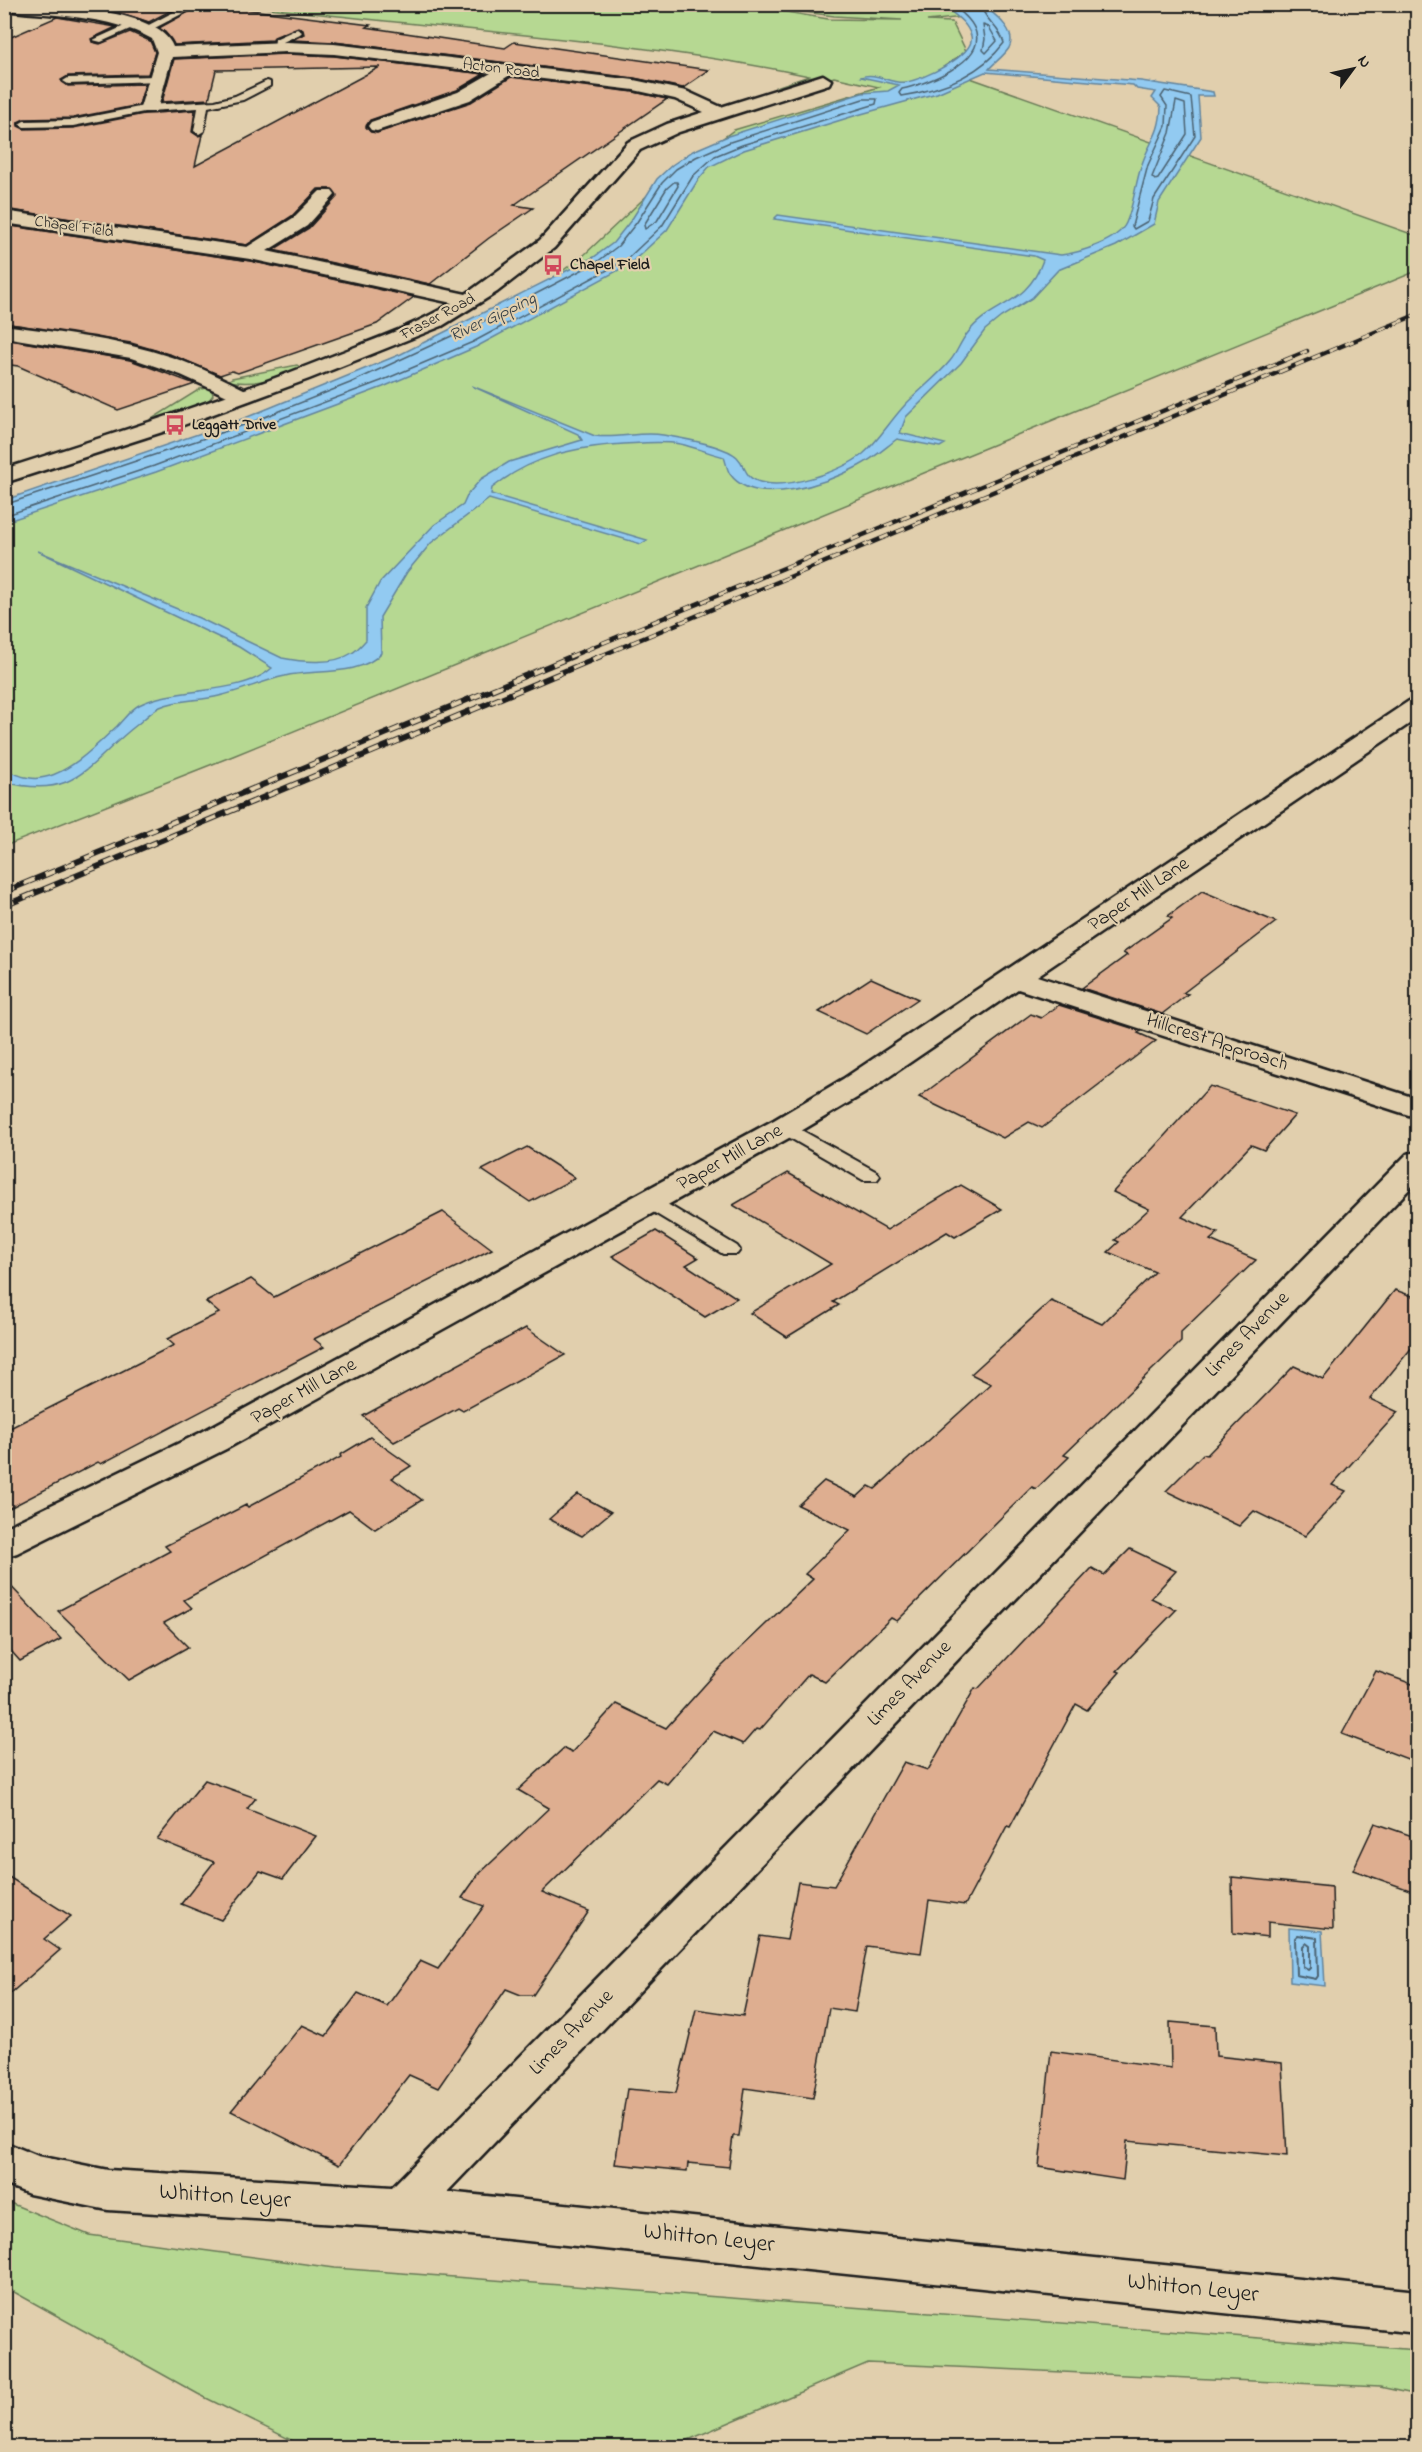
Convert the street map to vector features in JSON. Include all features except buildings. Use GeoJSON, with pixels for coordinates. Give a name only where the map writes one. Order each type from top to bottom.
{"type":"FeatureCollection","features":[{"type":"Feature","properties":{"kind":"street"},"geometry":{"type":"LineString","coordinates":[[4,5],[140,27],[159,36],[163,41],[165,52],[149,108]]}},
{"type":"Feature","properties":{"kind":"street"},"geometry":{"type":"LineString","coordinates":[[13,21],[39,10]]}},
{"type":"Feature","properties":{"kind":"street","name":"Acton Road"},"geometry":{"type":"LineString","coordinates":[[165,52],[277,47],[334,49],[649,87],[680,95],[720,112]]}},
{"type":"Feature","properties":{"kind":"street"},"geometry":{"type":"LineString","coordinates":[[377,126],[464,96],[507,70]]}},
{"type":"Feature","properties":{"kind":"street","name":"Fraser Road"},"geometry":{"type":"LineString","coordinates":[[4,476],[243,396],[407,334],[471,301],[547,244],[562,230],[614,165],[634,146],[656,134],[823,80]]}},
{"type":"Feature","properties":{"kind":"street"},"geometry":{"type":"LineString","coordinates":[[250,253],[300,222],[326,195]]}},
{"type":"Feature","properties":{"kind":"street","name":"Chapel Field"},"geometry":{"type":"LineString","coordinates":[[4,217],[250,253],[471,301]]}},
{"type":"Feature","properties":{"kind":"street"},"geometry":{"type":"LineString","coordinates":[[4,331],[94,344],[154,358],[195,373],[243,396]]}},
{"type":"Feature","properties":{"kind":"street","name":"Paper Mill Lane"},"geometry":{"type":"LineString","coordinates":[[4,1544],[213,1441],[785,1127],[854,1086],[1418,706]]}},
{"type":"Feature","properties":{"kind":"street","name":"Hillcrest Approach"},"geometry":{"type":"LineString","coordinates":[[1015,978],[1418,1110]]}},
{"type":"Feature","properties":{"kind":"street","name":"Limes Avenue"},"geometry":{"type":"LineString","coordinates":[[402,2208],[1418,1161]]}},
{"type":"Feature","properties":{"kind":"street","name":"Whitton Leyer"},"geometry":{"type":"LineString","coordinates":[[4,2161],[29,2174],[108,2190],[402,2208],[1418,2312]]}},
{"type":"Feature","properties":{"kind":"lane"},"geometry":{"type":"LineString","coordinates":[[98,40],[140,27],[197,4]]}},
{"type":"Feature","properties":{"kind":"lane"},"geometry":{"type":"LineString","coordinates":[[277,47],[278,41],[297,32]]}},
{"type":"Feature","properties":{"kind":"lane"},"geometry":{"type":"LineString","coordinates":[[68,81],[157,79]]}},
{"type":"Feature","properties":{"kind":"lane"},"geometry":{"type":"LineString","coordinates":[[24,124],[73,123],[149,108],[203,106],[239,98],[267,84]]}},
{"type":"Feature","properties":{"kind":"lane"},"geometry":{"type":"LineString","coordinates":[[199,131],[203,106]]}},
{"type":"Feature","properties":{"kind":"lane"},"geometry":{"type":"LineString","coordinates":[[785,1127],[870,1176]]}},
{"type":"Feature","properties":{"kind":"lane"},"geometry":{"type":"LineString","coordinates":[[650,1202],[730,1250]]}},
{"type":"Feature","properties":{"kind":"green space"},"geometry":{"type":"Polygon","coordinates":[[[739,4],[828,19],[902,20],[834,16],[754,5],[954,5],[964,17],[927,21],[952,22],[966,51],[942,68],[1417,236],[1417,271],[233,756],[5,846],[5,505],[97,479],[483,329],[584,255],[655,188],[734,130],[879,87],[834,77],[791,92],[776,87],[809,76],[669,52],[598,43],[245,5],[739,4]]]}},
{"type":"Feature","properties":{"kind":"green space"},"geometry":{"type":"Polygon","coordinates":[[[297,365],[303,369],[267,380],[228,381],[232,378],[297,365]]]}},
{"type":"Feature","properties":{"kind":"green space"},"geometry":{"type":"Polygon","coordinates":[[[200,389],[212,390],[213,395],[209,400],[156,421],[150,420],[200,389]]]}},
{"type":"Feature","properties":{"kind":"green space"},"geometry":{"type":"Polygon","coordinates":[[[5,2201],[89,2235],[335,2268],[1417,2350],[1417,2395],[1380,2387],[868,2363],[672,2447],[305,2447],[198,2394],[5,2287],[5,2201]]]}},
{"type":"Feature","properties":{"kind":"water","name":"River Gipping"},"geometry":{"type":"Polygon","coordinates":[[[943,5],[983,5],[1008,29],[1011,42],[1009,48],[989,69],[1141,81],[1213,92],[1214,96],[1198,96],[1201,137],[1159,202],[1154,224],[1116,246],[1058,270],[1032,298],[985,330],[961,363],[906,417],[900,433],[945,444],[940,447],[897,439],[859,466],[830,479],[793,490],[774,492],[742,485],[730,474],[724,457],[680,444],[652,442],[606,445],[554,455],[507,477],[492,488],[491,494],[647,540],[641,544],[489,499],[431,543],[407,572],[380,617],[381,653],[372,661],[349,669],[285,676],[219,696],[167,704],[151,713],[93,764],[66,782],[30,787],[5,782],[5,770],[31,778],[51,776],[61,771],[91,750],[139,705],[171,695],[243,683],[259,677],[272,668],[239,647],[38,551],[199,618],[282,658],[327,661],[345,657],[358,649],[366,640],[366,608],[380,582],[434,525],[463,505],[468,494],[481,479],[509,462],[582,440],[578,434],[472,386],[595,436],[655,434],[691,440],[723,449],[737,457],[748,475],[760,482],[771,484],[814,477],[842,467],[863,454],[905,405],[945,367],[976,324],[1028,287],[1043,260],[1034,256],[774,219],[778,215],[1061,255],[1078,252],[1107,241],[1126,223],[1142,164],[1159,124],[1161,107],[1152,98],[1156,92],[1137,89],[1133,85],[985,72],[937,93],[744,150],[709,167],[698,180],[667,230],[630,264],[476,347],[383,387],[156,472],[5,522],[5,500],[245,418],[401,354],[594,257],[613,243],[632,219],[657,179],[672,165],[693,151],[728,136],[862,93],[888,91],[899,85],[861,77],[872,76],[895,82],[906,82],[935,72],[965,51],[971,36],[963,22],[943,5]]]}},
{"type":"Feature","properties":{"kind":"water"},"geometry":{"type":"Polygon","coordinates":[[[1289,1928],[1322,1931],[1325,1986],[1290,1982],[1289,1928]]]}},
{"type":"Feature","properties":{"kind":"railway"},"geometry":{"type":"LineString","coordinates":[[598,657],[1418,314]]}},
{"type":"Feature","properties":{"kind":"railway"},"geometry":{"type":"LineString","coordinates":[[569,657],[1307,351]]}},
{"type":"Feature","properties":{"kind":"railway"},"geometry":{"type":"LineString","coordinates":[[4,892],[573,656]]}},
{"type":"Feature","properties":{"kind":"railway"},"geometry":{"type":"LineString","coordinates":[[4,906],[601,656]]}},
{"type":"Feature","properties":{"kind":"place","name":"Chapel Field"},"geometry":{"type":"Point","coordinates":[553,265]}},
{"type":"Feature","properties":{"kind":"place","name":"Leggatt Drive"},"geometry":{"type":"Point","coordinates":[175,425]}}]}
